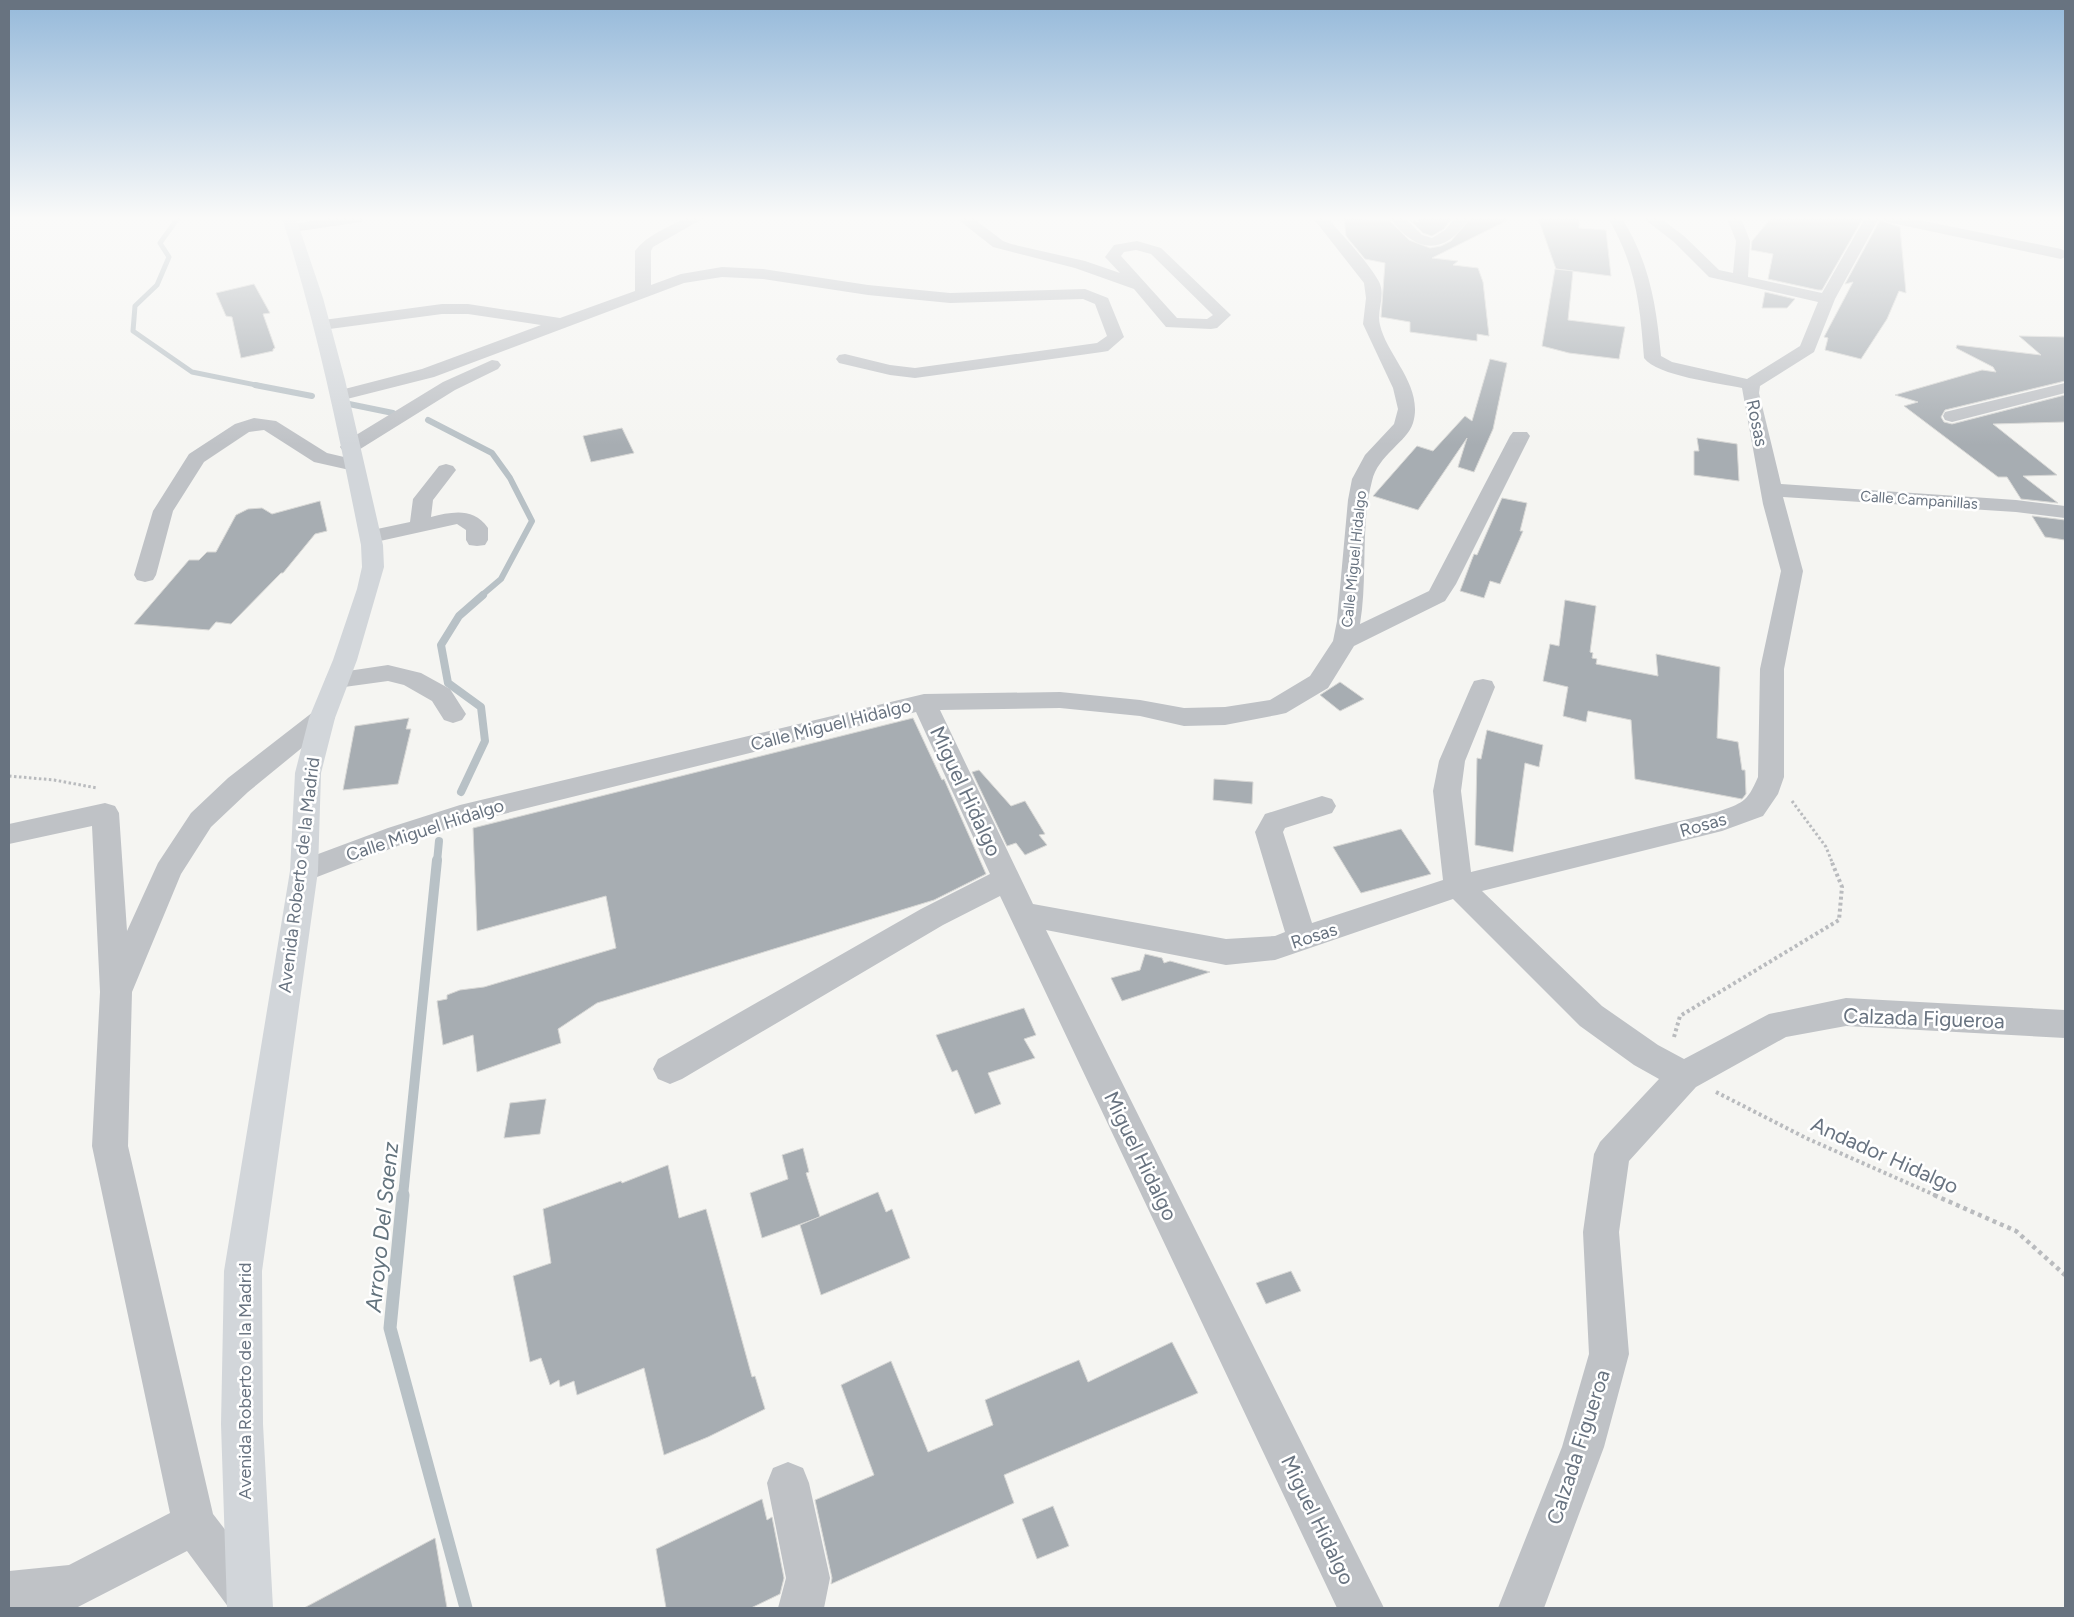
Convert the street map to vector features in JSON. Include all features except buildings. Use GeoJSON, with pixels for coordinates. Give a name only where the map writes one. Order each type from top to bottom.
{"type":"FeatureCollection","features":[{"type":"Feature","properties":{"kind":"main road","name":"Avenida Roberto de la Madrid"},"geometry":{"type":"LineString","coordinates":[[249,1602],[242,1424],[243,1270],[304,871],[308,773],[322,718],[368,589],[373,567],[371,537],[322,325],[312,293]]}},
{"type":"Feature","properties":{"kind":"street"},"geometry":{"type":"LineString","coordinates":[[339,396],[428,373],[642,293]]}},
{"type":"Feature","properties":{"kind":"street"},"geometry":{"type":"LineString","coordinates":[[844,359],[890,370],[915,373],[1102,347],[1116,337],[1102,301],[1085,294],[950,298],[903,293]]}},
{"type":"Feature","properties":{"kind":"street"},"geometry":{"type":"LineString","coordinates":[[1146,293],[1172,323],[1211,324],[1223,315],[1200,293]]}},
{"type":"Feature","properties":{"kind":"street","name":"Calle Miguel Hidalgo"},"geometry":{"type":"LineString","coordinates":[[304,871],[398,835],[460,814],[924,702],[1060,700],[1140,708],[1184,717],[1225,716],[1277,707],[1319,682],[1345,641],[1349,621],[1358,500],[1362,480],[1372,459],[1403,425],[1407,409],[1402,388],[1371,324],[1373,293]]}},
{"type":"Feature","properties":{"kind":"street"},"geometry":{"type":"LineString","coordinates":[[1646,293],[1653,358],[1666,366],[1751,385]]}},
{"type":"Feature","properties":{"kind":"street"},"geometry":{"type":"LineString","coordinates":[[1802,293],[1827,299]]}},
{"type":"Feature","properties":{"kind":"street","name":"Rosas"},"geometry":{"type":"LineString","coordinates":[[1023,914],[1226,952],[1274,948],[1458,886],[1722,821],[1753,809],[1764,794],[1771,776],[1772,668],[1792,570],[1772,504],[1772,490],[1750,393],[1751,385],[1808,348],[1830,293]]}},
{"type":"Feature","properties":{"kind":"street"},"geometry":{"type":"LineString","coordinates":[[322,325],[442,309],[468,309],[562,323]]}},
{"type":"Feature","properties":{"kind":"street"},"geometry":{"type":"LineString","coordinates":[[145,574],[163,511],[196,458],[242,428],[254,424],[269,425],[321,458],[352,456],[449,386],[498,362],[542,348]]}},
{"type":"Feature","properties":{"kind":"street"},"geometry":{"type":"LineString","coordinates":[[1952,416],[2065,388]]}},
{"type":"Feature","properties":{"kind":"street","name":"Calle Miguel Hidalgo"},"geometry":{"type":"LineString","coordinates":[[1345,641],[1437,596],[1445,584],[1520,436]]}},
{"type":"Feature","properties":{"kind":"street"},"geometry":{"type":"LineString","coordinates":[[420,526],[423,499],[446,470]]}},
{"type":"Feature","properties":{"kind":"street","name":"Calle Campanillas"},"geometry":{"type":"LineString","coordinates":[[1772,490],[2016,506],[2065,512]]}},
{"type":"Feature","properties":{"kind":"street"},"geometry":{"type":"LineString","coordinates":[[371,537],[462,518],[477,528],[477,540]]}},
{"type":"Feature","properties":{"kind":"street"},"geometry":{"type":"LineString","coordinates":[[337,680],[388,673],[412,678],[441,695],[453,714]]}},
{"type":"Feature","properties":{"kind":"street"},"geometry":{"type":"LineString","coordinates":[[1484,687],[1452,761],[1446,791],[1458,886],[1591,1016],[1646,1055],[1684,1076]]}},
{"type":"Feature","properties":{"kind":"street","name":"Miguel Hidalgo"},"geometry":{"type":"LineString","coordinates":[[924,702],[1008,878],[1023,914],[1360,1608]]}},
{"type":"Feature","properties":{"kind":"street"},"geometry":{"type":"LineString","coordinates":[[116,992],[168,871],[201,820],[238,785],[322,718]]}},
{"type":"Feature","properties":{"kind":"street"},"geometry":{"type":"LineString","coordinates":[[1302,940],[1269,832],[1275,821],[1322,806]]}},
{"type":"Feature","properties":{"kind":"street"},"geometry":{"type":"LineString","coordinates":[[9,834],[105,814],[116,992],[110,1146],[194,1524],[249,1602]]}},
{"type":"Feature","properties":{"kind":"street"},"geometry":{"type":"LineString","coordinates":[[670,1069],[932,918],[1008,878]]}},
{"type":"Feature","properties":{"kind":"street","name":"Calzada Figueroa"},"geometry":{"type":"LineString","coordinates":[[1520,1608],[1583,1447],[1609,1354],[1601,1232],[1612,1154],[1684,1076],[1780,1024],[1846,1012],[2065,1024]]}},
{"type":"Feature","properties":{"kind":"street"},"geometry":{"type":"LineString","coordinates":[[788,1483],[808,1578],[801,1608]]}},
{"type":"Feature","properties":{"kind":"street"},"geometry":{"type":"LineString","coordinates":[[9,1593],[73,1587],[194,1524]]}},
{"type":"Feature","properties":{"kind":"path"},"geometry":{"type":"LineString","coordinates":[[9,776],[54,780],[98,788],[105,814]]}},
{"type":"Feature","properties":{"kind":"path"},"geometry":{"type":"LineString","coordinates":[[1684,1076],[1673,1042],[1680,1016],[1839,920],[1842,887],[1826,847],[1771,776]]}},
{"type":"Feature","properties":{"kind":"path","name":"Andador Hidalgo"},"geometry":{"type":"LineString","coordinates":[[1684,1076],[1806,1138],[2016,1231],[2065,1275]]}},
{"type":"Feature","properties":{"kind":"waterway","name":"Arroyo Del Saenz"},"geometry":{"type":"LineString","coordinates":[[148,293],[135,306],[133,331],[192,372],[261,386]]}},
{"type":"Feature","properties":{"kind":"waterway","name":"Arroyo Del Saenz"},"geometry":{"type":"LineString","coordinates":[[255,385],[312,396]]}},
{"type":"Feature","properties":{"kind":"waterway","name":"Arroyo Del Saenz"},"geometry":{"type":"LineString","coordinates":[[349,404],[393,413]]}},
{"type":"Feature","properties":{"kind":"waterway","name":"Arroyo Del Saenz"},"geometry":{"type":"LineString","coordinates":[[428,420],[492,453],[510,478],[532,521],[501,579],[481,596]]}},
{"type":"Feature","properties":{"kind":"waterway","name":"Arroyo Del Saenz"},"geometry":{"type":"LineString","coordinates":[[461,792],[485,741],[481,707],[448,683],[441,645],[459,616],[483,595]]}},
{"type":"Feature","properties":{"kind":"waterway","name":"Arroyo Del Saenz"},"geometry":{"type":"LineString","coordinates":[[437,862],[439,841]]}},
{"type":"Feature","properties":{"kind":"waterway","name":"Arroyo Del Saenz"},"geometry":{"type":"LineString","coordinates":[[403,1196],[437,860]]}},
{"type":"Feature","properties":{"kind":"waterway","name":"Arroyo Del Saenz"},"geometry":{"type":"LineString","coordinates":[[403,1195],[390,1328],[466,1608]]}}]}
